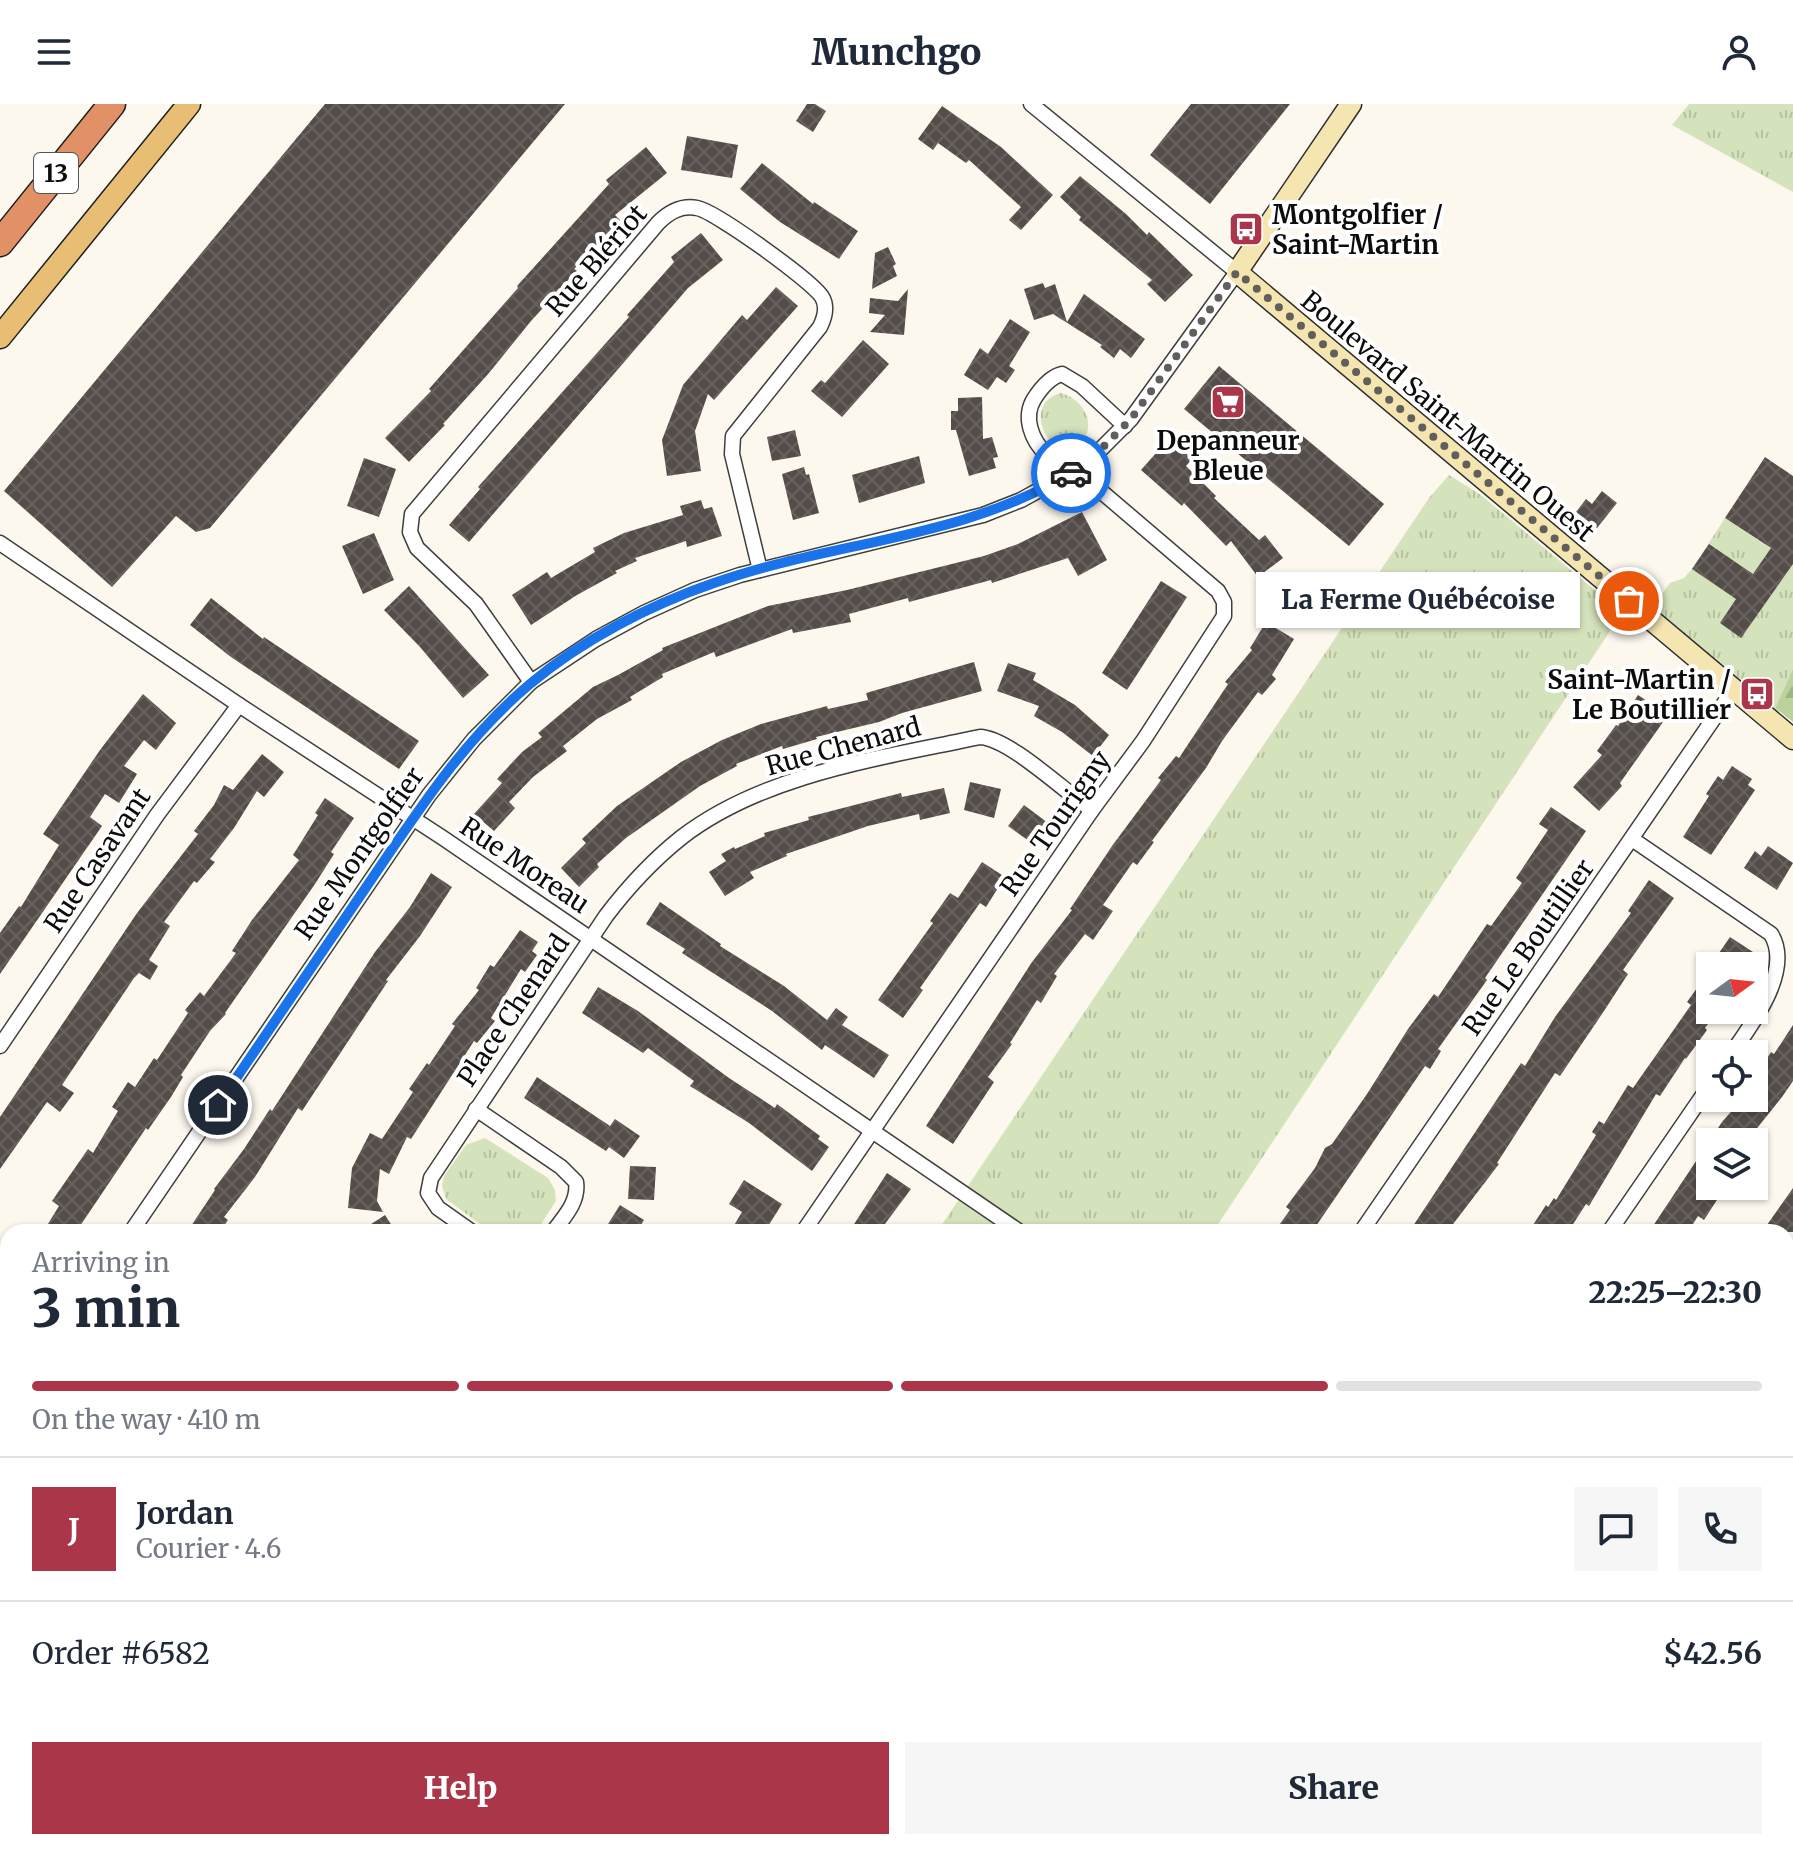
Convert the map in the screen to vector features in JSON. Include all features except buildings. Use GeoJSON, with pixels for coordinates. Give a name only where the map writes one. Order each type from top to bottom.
{"type":"FeatureCollection","features":[{"type":"Feature","properties":{"kind":"highway","name":"13"},"geometry":{"type":"LineString","coordinates":[[0,243],[112,104]]}},
{"type":"Feature","properties":{"kind":"main road"},"geometry":{"type":"LineString","coordinates":[[0,337],[189,104]]}},
{"type":"Feature","properties":{"kind":"main road","name":"Rue Montgolfier"},"geometry":{"type":"LineString","coordinates":[[1237,272],[1351,104]]}},
{"type":"Feature","properties":{"kind":"main road","name":"Boulevard Saint-Martin Ouest"},"geometry":{"type":"LineString","coordinates":[[1237,272],[1793,739]]}},
{"type":"Feature","properties":{"kind":"street","name":"Boulevard Saint-Martin Ouest"},"geometry":{"type":"LineString","coordinates":[[1031,104],[1237,272]]}},
{"type":"Feature","properties":{"kind":"street","name":"Rue Blériot"},"geometry":{"type":"LineString","coordinates":[[531,682],[467,593],[417,548],[410,532],[412,514],[658,223],[666,215],[681,209],[698,208],[720,219],[807,282],[824,303],[824,318],[820,327],[733,436],[732,454],[760,570]]}},
{"type":"Feature","properties":{"kind":"street","name":"Rue Montgolfier"},"geometry":{"type":"LineString","coordinates":[[136,1224],[413,819],[474,739],[531,682],[596,639],[695,590],[760,570],[972,518],[1021,500],[1076,469],[1125,426],[1237,272]]}},
{"type":"Feature","properties":{"kind":"street"},"geometry":{"type":"LineString","coordinates":[[1076,469],[1046,455],[1028,424],[1029,407],[1038,392],[1054,376],[1062,374],[1075,381],[1125,426]]}},
{"type":"Feature","properties":{"kind":"street","name":"Rue Tourigny"},"geometry":{"type":"LineString","coordinates":[[808,1224],[1092,810],[1143,741],[1210,641],[1225,611],[1218,591],[1076,469]]}},
{"type":"Feature","properties":{"kind":"street","name":"Rue Moreau"},"geometry":{"type":"LineString","coordinates":[[0,543],[590,938],[1008,1224]]}},
{"type":"Feature","properties":{"kind":"street","name":"Rue Le Boutillier"},"geometry":{"type":"LineString","coordinates":[[1367,1224],[1734,689]]}},
{"type":"Feature","properties":{"kind":"street","name":"Rue Casavant"},"geometry":{"type":"LineString","coordinates":[[0,1046],[165,803],[239,705]]}},
{"type":"Feature","properties":{"kind":"street","name":"Rue Chenard"},"geometry":{"type":"LineString","coordinates":[[590,938],[628,888],[684,836],[746,798],[818,774],[988,737],[1011,749],[1092,810]]}},
{"type":"Feature","properties":{"kind":"street"},"geometry":{"type":"LineString","coordinates":[[1632,839],[1771,934],[1780,946],[1783,961],[1779,982],[1740,1040]]}},
{"type":"Feature","properties":{"kind":"street","name":"Place Chenard"},"geometry":{"type":"LineString","coordinates":[[461,1224],[438,1208],[428,1188],[435,1172],[590,938]]}},
{"type":"Feature","properties":{"kind":"street"},"geometry":{"type":"LineString","coordinates":[[1614,1224],[1696,1105]]}},
{"type":"Feature","properties":{"kind":"street","name":"Place Chenard"},"geometry":{"type":"LineString","coordinates":[[476,1109],[561,1167],[576,1182],[571,1206],[559,1224]]}},
{"type":"Feature","properties":{"kind":"green space"},"geometry":{"type":"Polygon","coordinates":[[[1689,104],[1793,104],[1793,192],[1672,125],[1689,104]]]}},
{"type":"Feature","properties":{"kind":"green space"},"geometry":{"type":"Polygon","coordinates":[[[1061,393],[1078,403],[1088,419],[1085,436],[1069,448],[1051,442],[1041,421],[1047,401],[1061,393]]]}},
{"type":"Feature","properties":{"kind":"green space"},"geometry":{"type":"Polygon","coordinates":[[[1449,475],[1481,495],[1615,607],[1620,616],[1218,1224],[942,1224],[1429,498],[1449,475]]]}},
{"type":"Feature","properties":{"kind":"green space"},"geometry":{"type":"Polygon","coordinates":[[[1725,518],[1793,563],[1793,669],[1775,708],[1653,607],[1670,583],[1684,578],[1692,569],[1725,518]]]}},
{"type":"Feature","properties":{"kind":"green space"},"geometry":{"type":"Polygon","coordinates":[[[1793,669],[1793,722],[1775,708],[1793,669]]]}},
{"type":"Feature","properties":{"kind":"green space"},"geometry":{"type":"Polygon","coordinates":[[[485,1138],[548,1178],[555,1190],[556,1201],[541,1224],[480,1224],[446,1199],[442,1186],[444,1176],[466,1145],[485,1138]]]}},
{"type":"Feature","properties":{"kind":"way so far"},"geometry":{"type":"LineString","coordinates":[[1071,473],[1097,453],[1131,419],[1237,272],[1629,601]]}},
{"type":"Feature","properties":{"kind":"place","name":"Montgolfier / Saint-Martin"},"geometry":{"type":"Point","coordinates":[1246,229]}},
{"type":"Feature","properties":{"kind":"place","name":"Depanneur Bleue"},"geometry":{"type":"Point","coordinates":[1228,402]}},
{"type":"Feature","properties":{"kind":"place","name":"La Ferme Québécoise"},"geometry":{"type":"Point","coordinates":[1629,601]}},
{"type":"Feature","properties":{"kind":"place","name":"Saint-Martin / Le Boutillier"},"geometry":{"type":"Point","coordinates":[1757,694]}},
{"type":"Feature","properties":{"kind":"route"},"geometry":{"type":"LineString","coordinates":[[218,1105],[429,795],[490,722],[531,682],[596,639],[695,590],[740,575],[961,522],[1021,500],[1071,473]]}}]}
